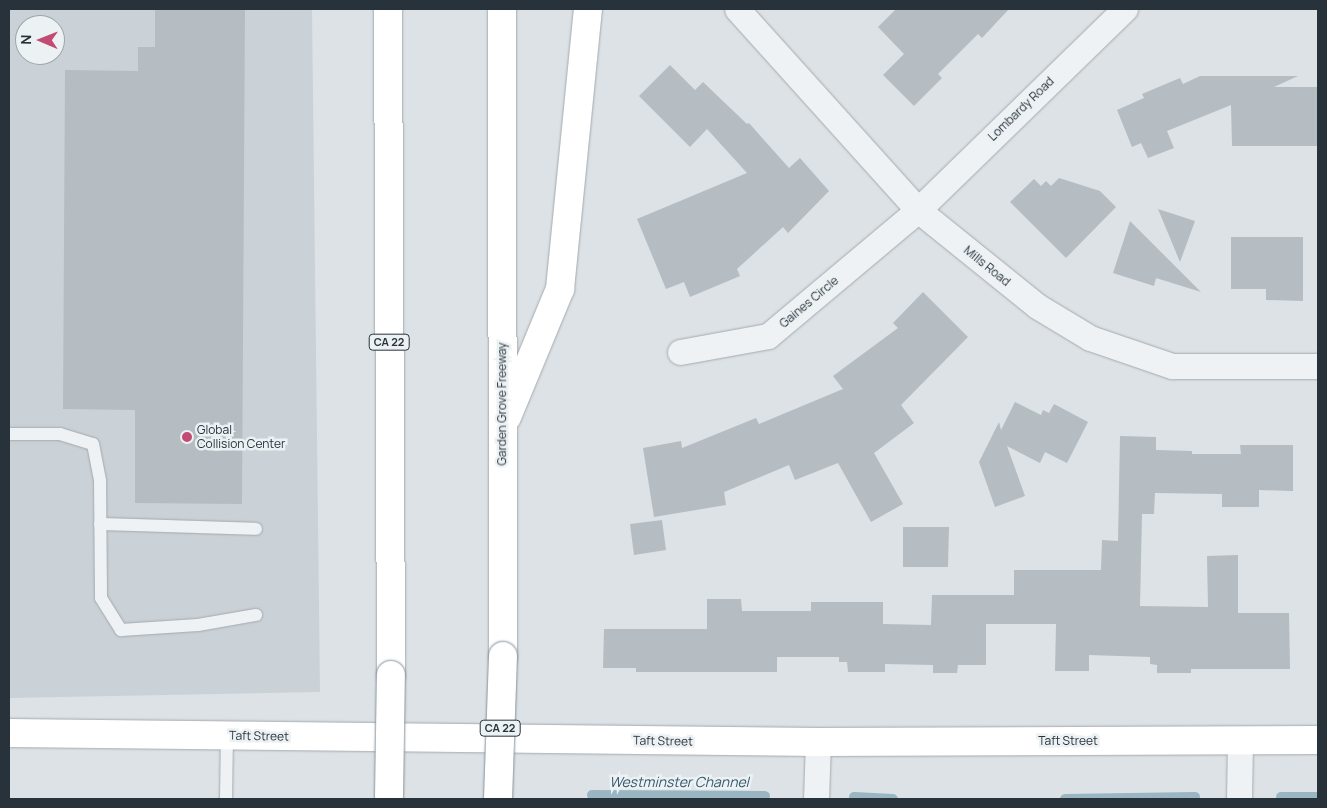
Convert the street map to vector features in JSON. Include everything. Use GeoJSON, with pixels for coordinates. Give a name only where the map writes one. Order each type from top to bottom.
{"type":"FeatureCollection","features":[{"type":"Feature","properties":{"kind":"main road","name":"CA 22"},"geometry":{"type":"LineString","coordinates":[[388,9],[390,798]]}},
{"type":"Feature","properties":{"kind":"main road","name":"Garden Grove Freeway"},"geometry":{"type":"LineString","coordinates":[[498,799],[503,656],[502,9]]}},
{"type":"Feature","properties":{"kind":"main road"},"geometry":{"type":"LineString","coordinates":[[502,430],[560,289],[588,9]]}},
{"type":"Feature","properties":{"kind":"main road","name":"Taft Street"},"geometry":{"type":"LineString","coordinates":[[9,733],[818,742],[1318,740]]}},
{"type":"Feature","properties":{"kind":"street","name":"Mills Road"},"geometry":{"type":"LineString","coordinates":[[738,9],[918,210],[1037,306],[1090,338],[1172,366],[1318,366]]}},
{"type":"Feature","properties":{"kind":"street","name":"Lombardy Road"},"geometry":{"type":"LineString","coordinates":[[918,210],[1125,9]]}},
{"type":"Feature","properties":{"kind":"street","name":"Gaines Circle"},"geometry":{"type":"LineString","coordinates":[[680,352],[768,336],[918,210]]}},
{"type":"Feature","properties":{"kind":"street"},"geometry":{"type":"LineString","coordinates":[[1239,794],[1240,740]]}},
{"type":"Feature","properties":{"kind":"street"},"geometry":{"type":"LineString","coordinates":[[816,799],[818,742]]}},
{"type":"Feature","properties":{"kind":"lane"},"geometry":{"type":"LineString","coordinates":[[9,434],[60,434],[94,444],[100,482],[101,598],[121,630],[198,625],[256,615]]}},
{"type":"Feature","properties":{"kind":"lane"},"geometry":{"type":"LineString","coordinates":[[100,524],[256,528]]}},
{"type":"Feature","properties":{"kind":"lane"},"geometry":{"type":"LineString","coordinates":[[226,799],[227,736]]}},
{"type":"Feature","properties":{"kind":"shaded area"},"geometry":{"type":"Polygon","coordinates":[[[9,9],[312,9],[320,692],[9,698],[9,9]]]}},
{"type":"Feature","properties":{"kind":"building"},"geometry":{"type":"Polygon","coordinates":[[[155,9],[245,9],[242,504],[135,503],[135,410],[63,409],[65,70],[138,71],[138,47],[155,47],[155,9]]]}},
{"type":"Feature","properties":{"kind":"building"},"geometry":{"type":"Polygon","coordinates":[[[896,9],[1009,9],[982,38],[978,34],[938,74],[942,78],[914,106],[883,75],[904,54],[878,27],[896,9]]]}},
{"type":"Feature","properties":{"kind":"building"},"geometry":{"type":"Polygon","coordinates":[[[670,65],[695,90],[703,82],[747,124],[749,123],[789,168],[800,158],[829,191],[788,233],[783,227],[737,269],[740,276],[690,297],[684,282],[666,289],[637,219],[747,173],[707,129],[690,147],[639,96],[670,65]]]}},
{"type":"Feature","properties":{"kind":"building"},"geometry":{"type":"Polygon","coordinates":[[[1200,76],[1298,76],[1274,87],[1318,87],[1318,146],[1232,146],[1231,105],[1167,131],[1174,148],[1148,158],[1141,143],[1132,147],[1117,110],[1144,98],[1142,94],[1180,78],[1183,84],[1200,76]]]}},
{"type":"Feature","properties":{"kind":"building"},"geometry":{"type":"Polygon","coordinates":[[[1059,178],[1100,191],[1116,207],[1066,258],[1010,202],[1034,179],[1041,186],[1046,181],[1051,186],[1059,178]]]}},
{"type":"Feature","properties":{"kind":"building"},"geometry":{"type":"Polygon","coordinates":[[[1158,209],[1195,221],[1180,262],[1158,209]]]}},
{"type":"Feature","properties":{"kind":"building"},"geometry":{"type":"Polygon","coordinates":[[[1130,221],[1201,292],[1156,278],[1154,286],[1113,273],[1130,221]]]}},
{"type":"Feature","properties":{"kind":"building"},"geometry":{"type":"Polygon","coordinates":[[[1231,237],[1303,237],[1303,301],[1266,300],[1266,289],[1231,289],[1231,237]]]}},
{"type":"Feature","properties":{"kind":"building"},"geometry":{"type":"Polygon","coordinates":[[[923,292],[968,337],[901,405],[914,423],[874,453],[903,504],[871,522],[838,463],[795,480],[789,465],[724,492],[726,505],[654,517],[643,448],[681,441],[682,448],[756,418],[759,424],[843,389],[833,376],[898,328],[893,323],[923,292]]]}},
{"type":"Feature","properties":{"kind":"building"},"geometry":{"type":"Polygon","coordinates":[[[1015,402],[1041,415],[1043,410],[1049,413],[1054,404],[1088,422],[1067,463],[1045,452],[1040,463],[1007,446],[1025,496],[995,507],[979,462],[999,422],[1001,430],[1015,402]]]}},
{"type":"Feature","properties":{"kind":"building"},"geometry":{"type":"Polygon","coordinates":[[[1120,436],[1156,437],[1156,450],[1192,451],[1192,454],[1241,454],[1240,445],[1293,445],[1293,491],[1259,490],[1259,507],[1222,507],[1222,494],[1155,493],[1154,514],[1142,514],[1140,606],[1208,607],[1207,556],[1238,555],[1238,613],[1289,613],[1290,669],[1191,669],[1191,673],[1157,673],[1157,665],[1150,664],[1150,657],[1089,655],[1089,671],[1055,671],[1056,624],[986,624],[986,665],[958,665],[957,673],[933,673],[933,665],[885,664],[885,672],[848,672],[847,662],[839,662],[839,657],[777,657],[777,672],[636,672],[636,668],[603,668],[604,629],[707,629],[707,599],[741,599],[742,611],[811,611],[811,602],[883,602],[883,624],[931,625],[932,595],[1014,595],[1014,570],[1101,570],[1102,540],[1118,541],[1120,436]]]}},
{"type":"Feature","properties":{"kind":"building"},"geometry":{"type":"Polygon","coordinates":[[[662,520],[666,550],[634,555],[630,524],[662,520]]]}},
{"type":"Feature","properties":{"kind":"building"},"geometry":{"type":"Polygon","coordinates":[[[903,527],[949,527],[948,567],[903,567],[903,527]]]}},
{"type":"Feature","properties":{"kind":"waterway","name":"Westminster Channel"},"geometry":{"type":"LineString","coordinates":[[592,795],[765,796]]}},
{"type":"Feature","properties":{"kind":"waterway","name":"Westminster Channel"},"geometry":{"type":"LineString","coordinates":[[854,797],[893,799]]}},
{"type":"Feature","properties":{"kind":"waterway","name":"Westminster Channel"},"geometry":{"type":"LineString","coordinates":[[1065,799],[1195,797]]}},
{"type":"Feature","properties":{"kind":"waterway","name":"Westminster Channel"},"geometry":{"type":"LineString","coordinates":[[1281,797],[1318,797]]}},
{"type":"Feature","properties":{"kind":"place","name":"Global Collision Center"},"geometry":{"type":"Point","coordinates":[187,437]}}]}
